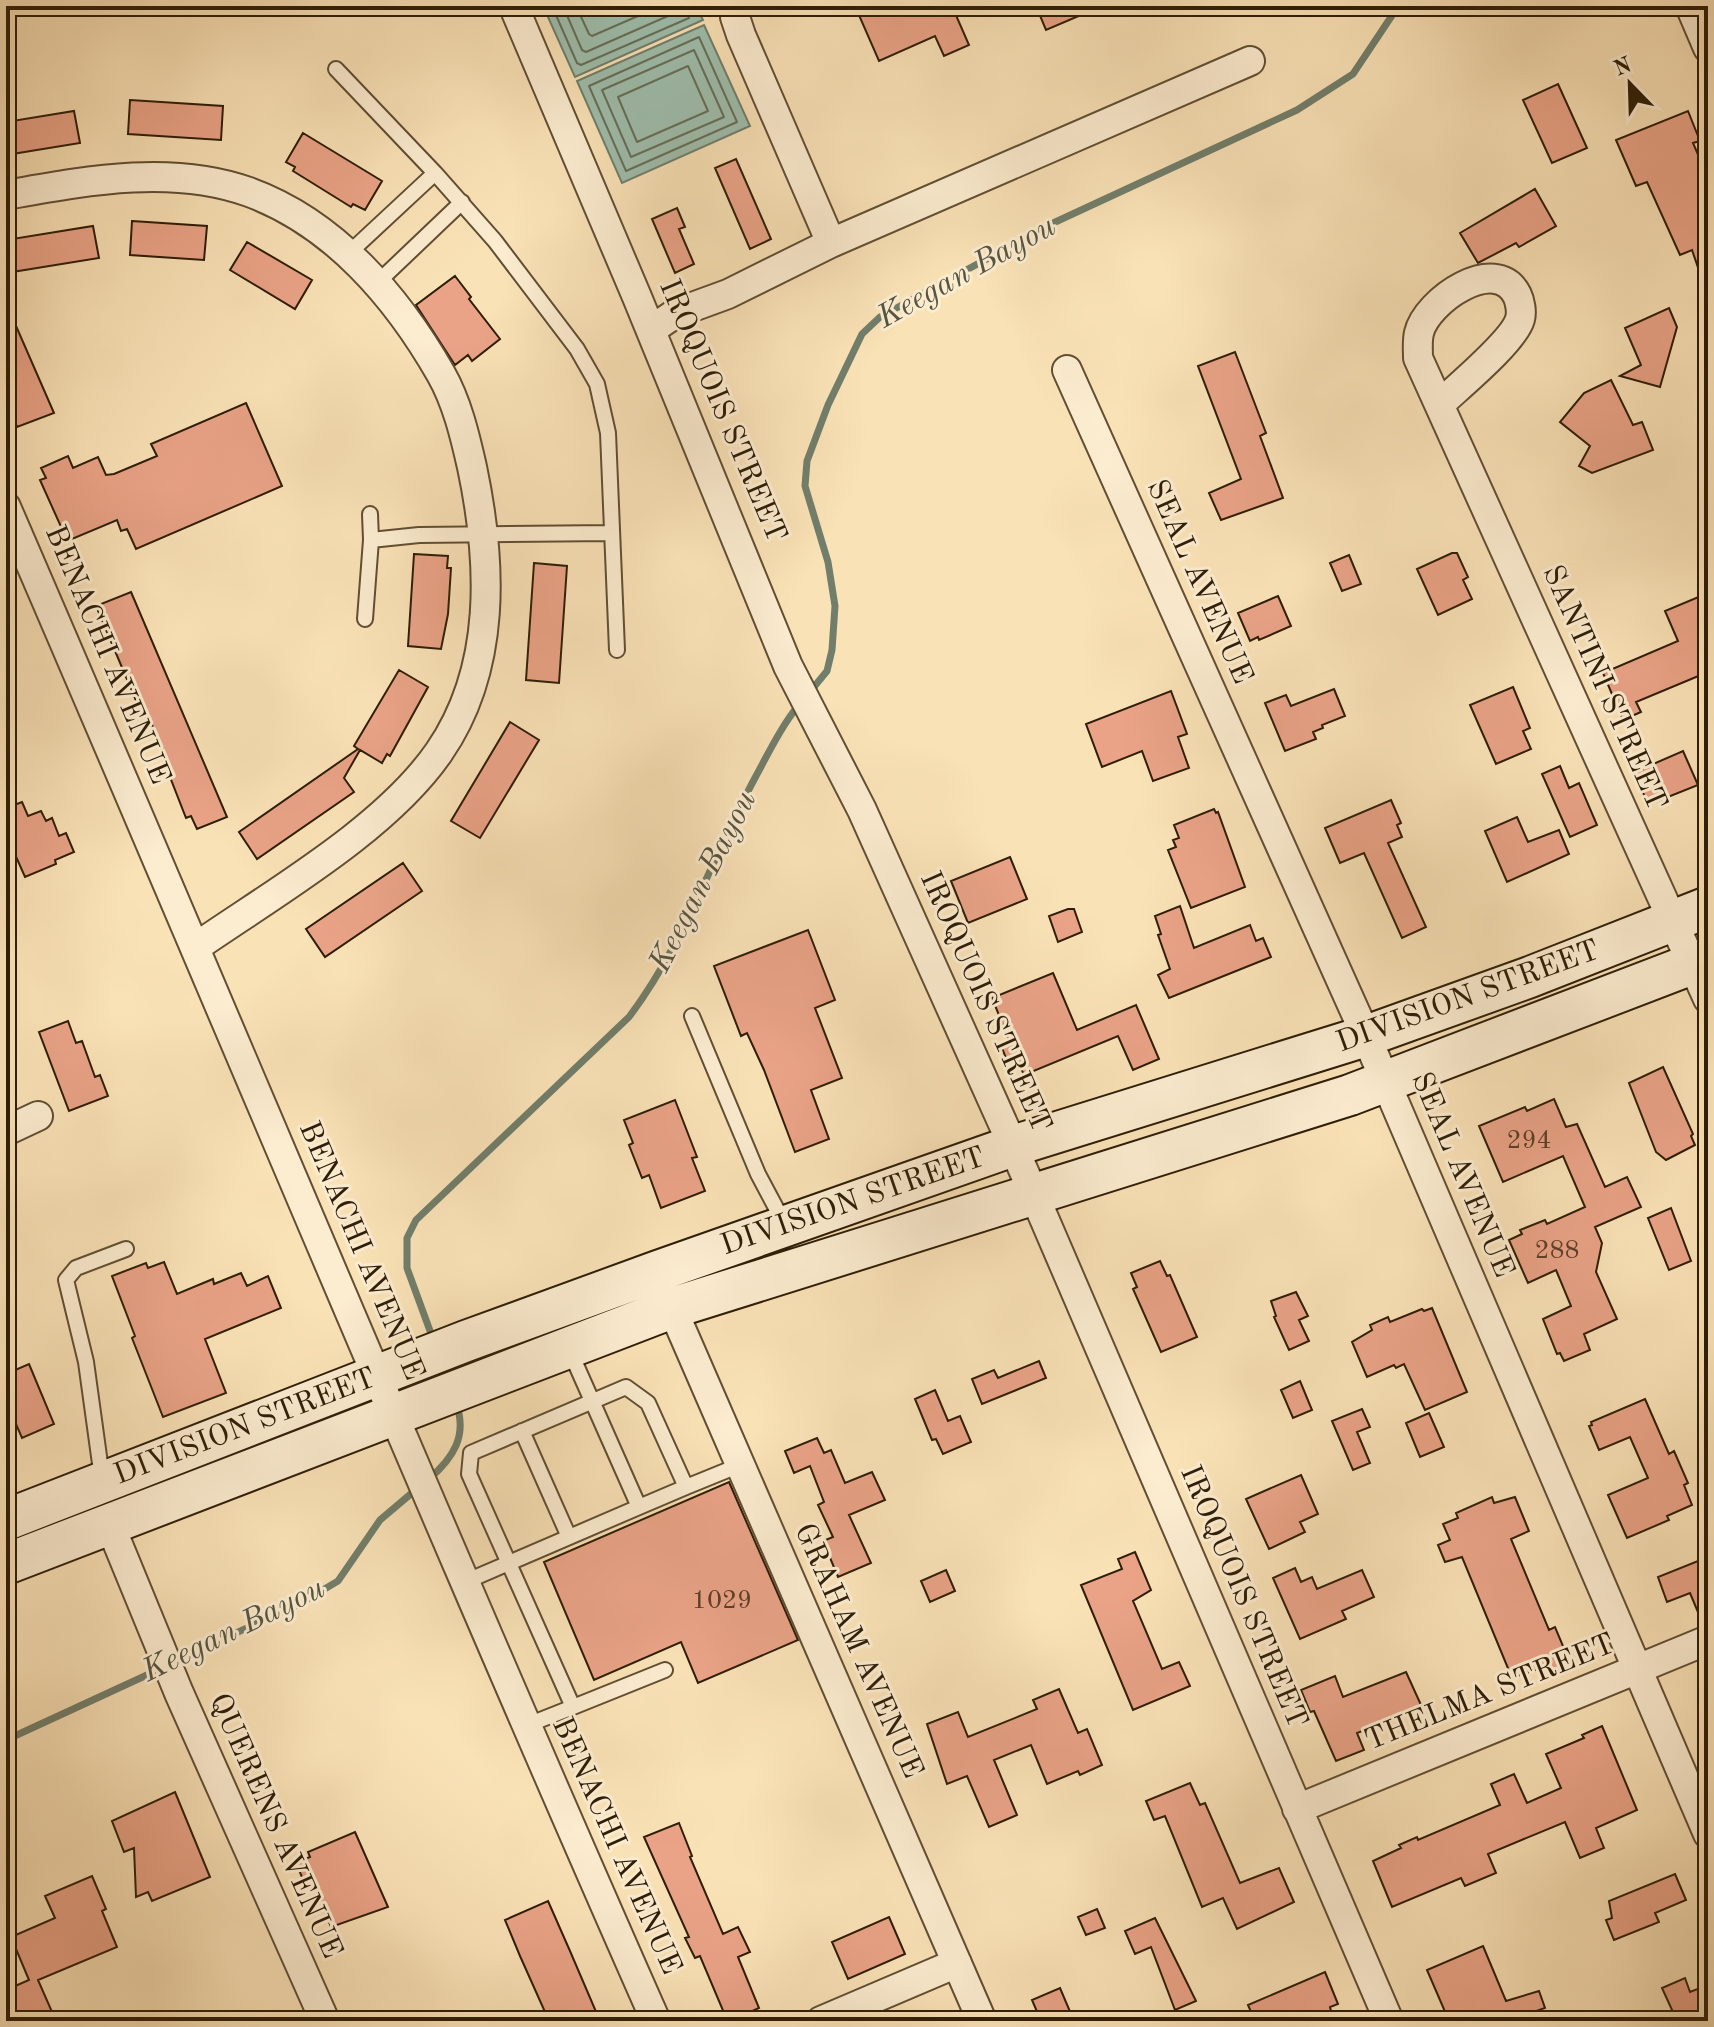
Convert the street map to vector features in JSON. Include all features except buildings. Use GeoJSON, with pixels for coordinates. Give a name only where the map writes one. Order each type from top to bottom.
{"type":"FeatureCollection","features":[{"type":"Feature","properties":{"kind":"main road","name":"DIVISION STREET"},"geometry":{"type":"LineString","coordinates":[[6,1520],[466,1341],[1013,1146],[1366,1036],[1690,914]]}},
{"type":"Feature","properties":{"kind":"main road","name":"DIVISION STREET"},"geometry":{"type":"LineString","coordinates":[[6,1564],[672,1308],[1385,1082],[1703,974]]}},
{"type":"Feature","properties":{"kind":"street"},"geometry":{"type":"LineString","coordinates":[[735,6],[741,35],[831,243]]}},
{"type":"Feature","properties":{"kind":"street"},"geometry":{"type":"LineString","coordinates":[[1690,6],[1708,48]]}},
{"type":"Feature","properties":{"kind":"street","name":"IROQUOIS STREET"},"geometry":{"type":"LineString","coordinates":[[516,12],[651,330],[788,666],[862,810],[1013,1146],[1389,2021]]}},
{"type":"Feature","properties":{"kind":"street"},"geometry":{"type":"LineString","coordinates":[[651,330],[676,313],[728,294],[831,243],[1250,61]]}},
{"type":"Feature","properties":{"kind":"street"},"geometry":{"type":"LineString","coordinates":[[6,195],[119,178],[192,178],[249,192],[287,210],[343,246],[376,284],[442,375],[458,413],[478,495],[488,581],[485,626],[471,691],[441,750],[410,789],[351,840],[196,947]]}},
{"type":"Feature","properties":{"kind":"street","name":"SEAL AVENUE"},"geometry":{"type":"LineString","coordinates":[[1067,370],[1366,1036],[1708,1834]]}},
{"type":"Feature","properties":{"kind":"street","name":"SANTINI STREET"},"geometry":{"type":"LineString","coordinates":[[1440,404],[1690,914],[1703,974]]}},
{"type":"Feature","properties":{"kind":"street","name":"BENACHI AVENUE"},"geometry":{"type":"LineString","coordinates":[[6,507],[196,947],[376,1376],[467,1581],[525,1726],[656,2021]]}},
{"type":"Feature","properties":{"kind":"street"},"geometry":{"type":"LineString","coordinates":[[6,1131],[38,1116]]}},
{"type":"Feature","properties":{"kind":"street","name":"GRAHAM AVENUE"},"geometry":{"type":"LineString","coordinates":[[672,1308],[982,2021]]}},
{"type":"Feature","properties":{"kind":"street","name":"QUERENS AVENUE"},"geometry":{"type":"LineString","coordinates":[[110,1525],[179,1693],[325,2021]]}},
{"type":"Feature","properties":{"kind":"street","name":"THELMA STREET"},"geometry":{"type":"LineString","coordinates":[[1297,1809],[1708,1640]]}},
{"type":"Feature","properties":{"kind":"street"},"geometry":{"type":"LineString","coordinates":[[821,2021],[957,1963]]}},
{"type":"Feature","properties":{"kind":"lane"},"geometry":{"type":"LineString","coordinates":[[336,69],[462,202],[577,349],[597,384],[608,433],[617,650]]}},
{"type":"Feature","properties":{"kind":"lane"},"geometry":{"type":"LineString","coordinates":[[349,253],[435,173]]}},
{"type":"Feature","properties":{"kind":"lane"},"geometry":{"type":"LineString","coordinates":[[376,284],[462,202]]}},
{"type":"Feature","properties":{"kind":"lane"},"geometry":{"type":"LineString","coordinates":[[365,619],[370,514]]}},
{"type":"Feature","properties":{"kind":"lane"},"geometry":{"type":"LineString","coordinates":[[371,540],[419,535],[611,533]]}},
{"type":"Feature","properties":{"kind":"lane"},"geometry":{"type":"LineString","coordinates":[[692,1016],[758,1174],[786,1226]]}},
{"type":"Feature","properties":{"kind":"lane"},"geometry":{"type":"LineString","coordinates":[[103,1482],[86,1362],[66,1280],[76,1268],[126,1249]]}},
{"type":"Feature","properties":{"kind":"lane"},"geometry":{"type":"LineString","coordinates":[[569,1349],[639,1507]]}},
{"type":"Feature","properties":{"kind":"lane"},"geometry":{"type":"LineString","coordinates":[[573,1707],[469,1474],[471,1453],[626,1387],[648,1403],[686,1487]]}},
{"type":"Feature","properties":{"kind":"lane"},"geometry":{"type":"LineString","coordinates":[[522,1431],[569,1537]]}},
{"type":"Feature","properties":{"kind":"lane"},"geometry":{"type":"LineString","coordinates":[[467,1581],[740,1465]]}},
{"type":"Feature","properties":{"kind":"lane"},"geometry":{"type":"LineString","coordinates":[[525,1726],[665,1670]]}},
{"type":"Feature","properties":{"kind":"water"},"geometry":{"type":"Polygon","coordinates":[[[543,6],[696,6],[703,20],[575,77],[543,6]]]}},
{"type":"Feature","properties":{"kind":"water"},"geometry":{"type":"Polygon","coordinates":[[[704,25],[750,126],[622,183],[577,81],[704,25]]]}},
{"type":"Feature","properties":{"kind":"waterway","name":"Keegan Bayou"},"geometry":{"type":"LineString","coordinates":[[809,693],[827,671],[835,606],[828,562],[805,486],[807,461],[828,405],[862,334],[880,317],[1051,224],[1297,110],[1353,74],[1395,11]]}},
{"type":"Feature","properties":{"kind":"waterway","name":"Keegan Bayou"},"geometry":{"type":"LineString","coordinates":[[433,1339],[407,1268],[407,1238],[416,1220],[629,1017],[666,960],[740,806],[782,729],[801,702]]}},
{"type":"Feature","properties":{"kind":"waterway","name":"Keegan Bayou"},"geometry":{"type":"LineString","coordinates":[[429,1479],[456,1446],[460,1426],[456,1403]]}},
{"type":"Feature","properties":{"kind":"waterway","name":"Keegan Bayou"},"geometry":{"type":"LineString","coordinates":[[171,1663],[301,1603],[338,1581],[380,1520],[419,1487]]}},
{"type":"Feature","properties":{"kind":"waterway","name":"Keegan Bayou"},"geometry":{"type":"LineString","coordinates":[[6,1740],[160,1669]]}}]}
